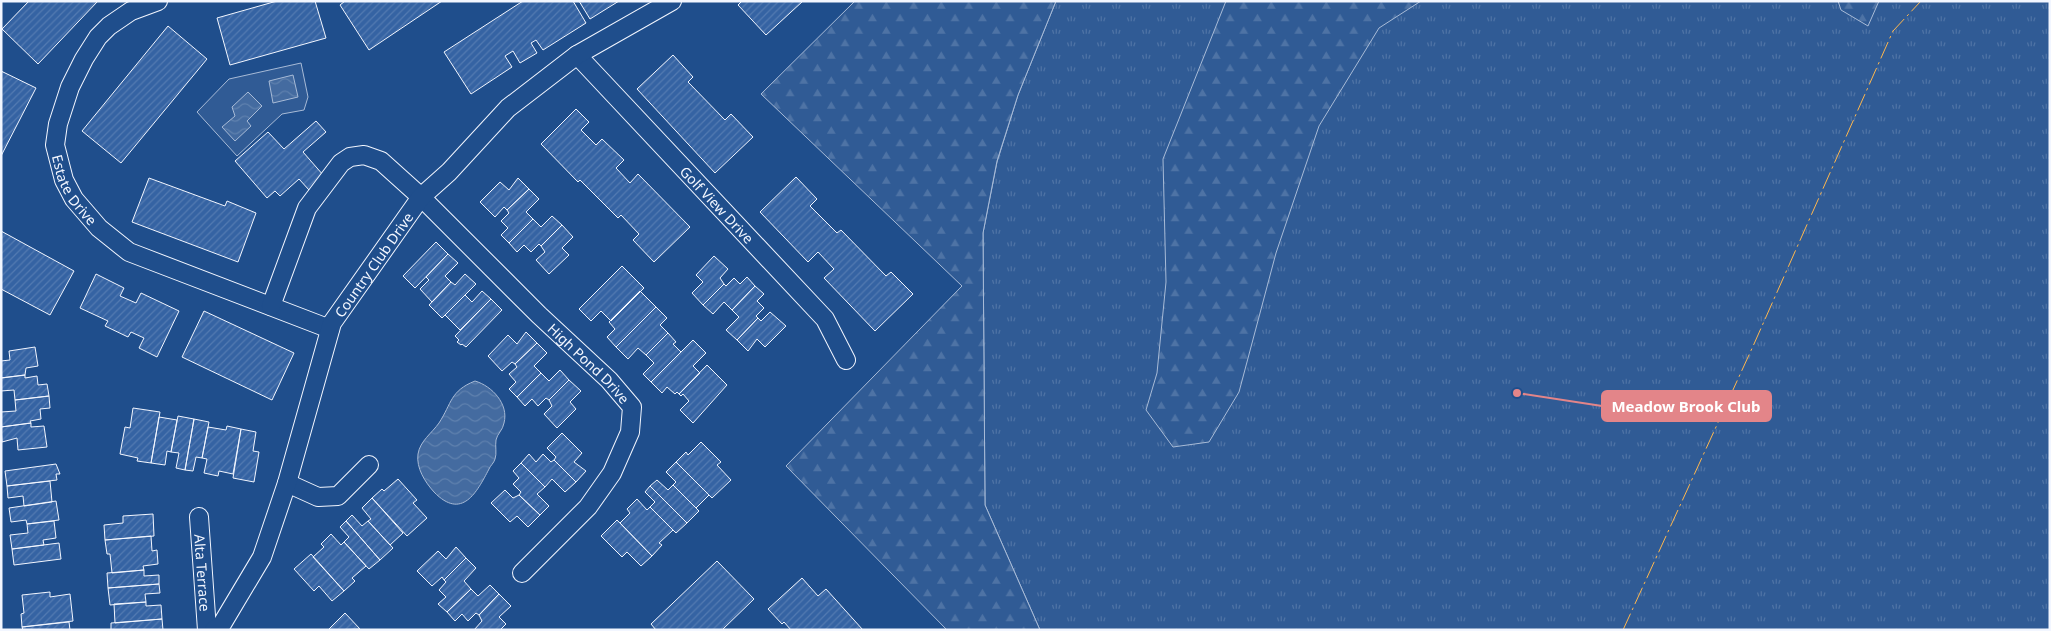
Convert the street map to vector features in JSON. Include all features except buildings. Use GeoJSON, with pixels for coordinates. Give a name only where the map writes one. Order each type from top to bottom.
{"type":"FeatureCollection","features":[{"type":"Feature","properties":{"kind":"street","name":"Estate Drive"},"geometry":{"type":"LineString","coordinates":[[158,1],[131,10],[109,26],[84,59],[70,87],[58,124],[55,145],[64,180],[85,214],[113,242],[129,252],[330,329]]}},
{"type":"Feature","properties":{"kind":"street","name":"Country Club Drive"},"geometry":{"type":"LineString","coordinates":[[214,630],[222,624],[262,557],[287,483],[332,323],[421,198],[449,172],[508,108],[577,56],[672,1]]}},
{"type":"Feature","properties":{"kind":"street","name":"Golf View Drive"},"geometry":{"type":"LineString","coordinates":[[577,56],[824,319],[846,360]]}},
{"type":"Feature","properties":{"kind":"street"},"geometry":{"type":"LineString","coordinates":[[272,306],[307,208],[341,164],[350,157],[364,155],[380,161],[421,198]]}},
{"type":"Feature","properties":{"kind":"street","name":"High Pond Drive"},"geometry":{"type":"LineString","coordinates":[[421,198],[539,315],[609,380],[632,407],[630,432],[612,473],[588,507],[522,573]]}},
{"type":"Feature","properties":{"kind":"street"},"geometry":{"type":"LineString","coordinates":[[287,483],[318,497],[338,496],[369,465]]}},
{"type":"Feature","properties":{"kind":"street","name":"Alta Terrace"},"geometry":{"type":"LineString","coordinates":[[199,517],[207,630]]}},
{"type":"Feature","properties":{"kind":"green space"},"geometry":{"type":"Polygon","coordinates":[[[855,1],[1056,1],[1018,95],[997,161],[983,233],[985,505],[1040,630],[947,630],[786,466],[962,286],[761,94],[855,1]]]}},
{"type":"Feature","properties":{"kind":"green space"},"geometry":{"type":"Polygon","coordinates":[[[1056,1],[2050,1],[2050,630],[1040,630],[985,505],[983,233],[997,162],[1018,95],[1056,1]]]}},
{"type":"Feature","properties":{"kind":"green space"},"geometry":{"type":"Polygon","coordinates":[[[1226,1],[1421,1],[1379,28],[1319,126],[1276,253],[1239,392],[1209,442],[1173,447],[1146,410],[1157,373],[1166,282],[1163,159],[1226,1]]]}},
{"type":"Feature","properties":{"kind":"green space"},"geometry":{"type":"Polygon","coordinates":[[[1838,1],[1879,1],[1868,26],[1841,10],[1838,1]]]}},
{"type":"Feature","properties":{"kind":"green space"},"geometry":{"type":"Polygon","coordinates":[[[301,63],[308,97],[304,110],[282,114],[237,156],[197,112],[229,79],[301,63]]]}},
{"type":"Feature","properties":{"kind":"water"},"geometry":{"type":"Polygon","coordinates":[[[293,75],[298,97],[273,103],[269,81],[293,75]]]}},
{"type":"Feature","properties":{"kind":"water"},"geometry":{"type":"Polygon","coordinates":[[[248,92],[262,106],[247,121],[251,126],[235,141],[222,127],[235,116],[232,107],[248,92]]]}},
{"type":"Feature","properties":{"kind":"water"},"geometry":{"type":"Polygon","coordinates":[[[475,381],[493,391],[498,397],[504,409],[504,423],[496,440],[494,460],[474,494],[461,504],[453,504],[444,500],[427,484],[418,464],[418,454],[421,445],[439,423],[452,398],[461,389],[475,381]]]}},
{"type":"Feature","properties":{"kind":"power"},"geometry":{"type":"LineString","coordinates":[[1623,630],[1754,344],[1893,31],[1921,1]]}},
{"type":"Feature","properties":{"kind":"place","name":"Meadow Brook Club"},"geometry":{"type":"Point","coordinates":[1517,393]}}]}
